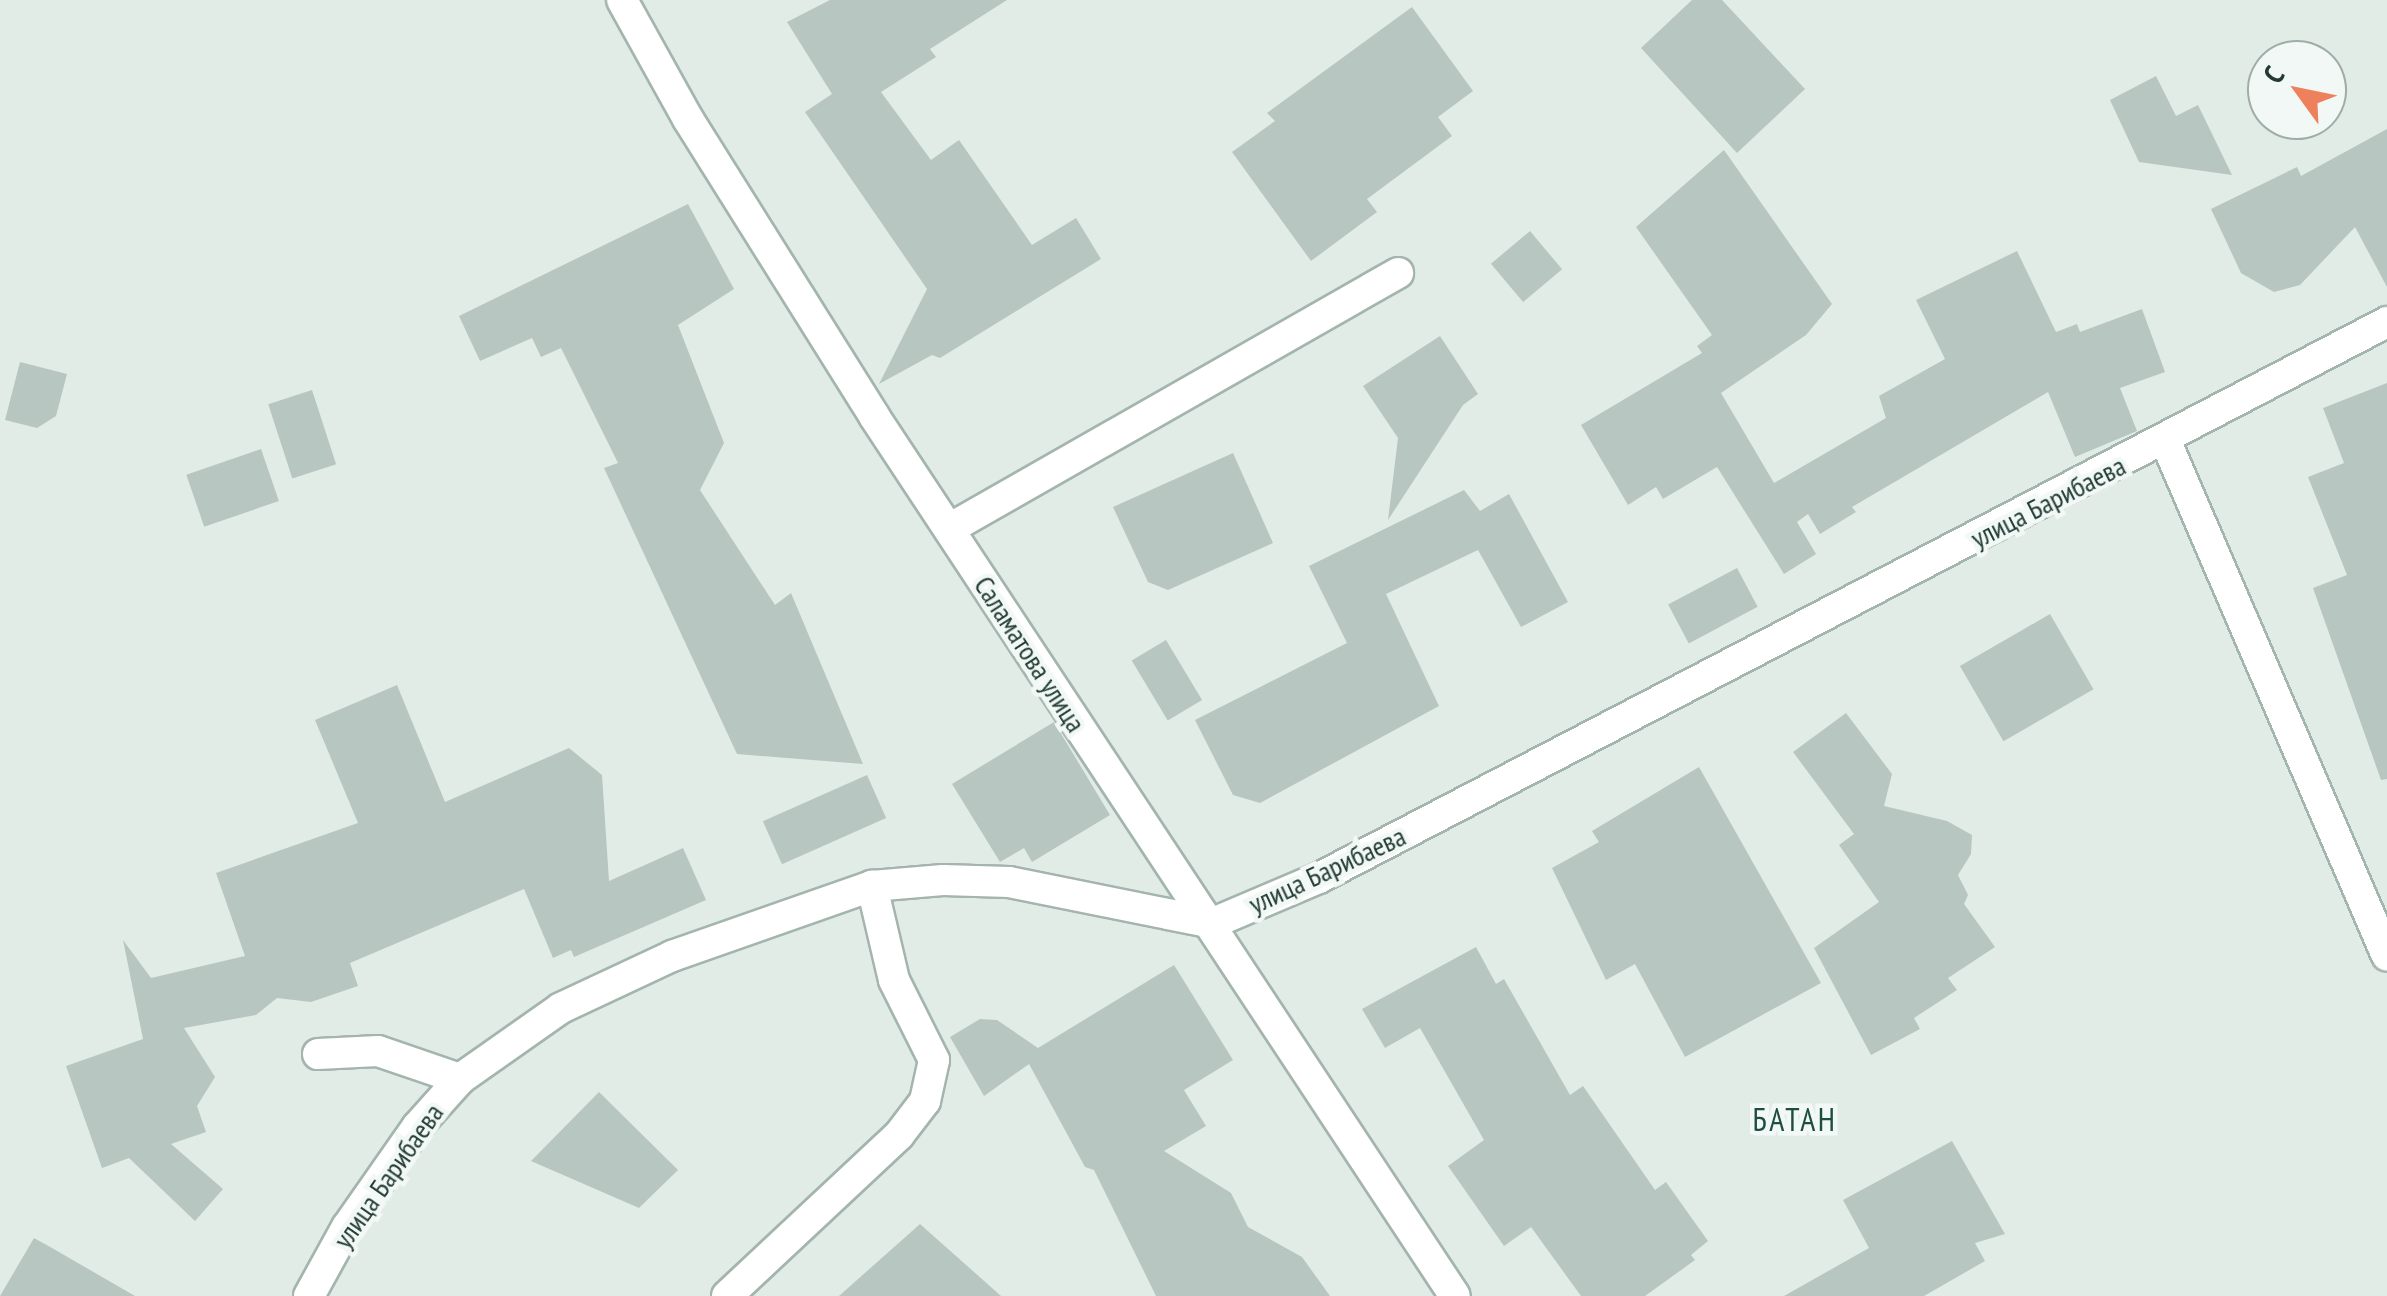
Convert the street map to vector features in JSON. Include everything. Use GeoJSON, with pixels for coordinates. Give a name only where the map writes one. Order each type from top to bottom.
{"type":"FeatureCollection","features":[{"type":"Feature","properties":{"kind":"street","name":"Саламатова улица"},"geometry":{"type":"LineString","coordinates":[[622,0],[688,120],[950,530],[1456,1296]]}},
{"type":"Feature","properties":{"kind":"street"},"geometry":{"type":"LineString","coordinates":[[950,530],[1398,273]]}},
{"type":"Feature","properties":{"kind":"street","name":"улица Барибаева"},"geometry":{"type":"LineString","coordinates":[[310,1296],[367,1198],[460,1079],[561,1008],[656,964],[872,886],[1009,882],[1213,923],[1319,878],[2166,442],[2387,322]]}},
{"type":"Feature","properties":{"kind":"street"},"geometry":{"type":"LineString","coordinates":[[2166,442],[2387,956]]}},
{"type":"Feature","properties":{"kind":"street"},"geometry":{"type":"LineString","coordinates":[[727,1296],[899,1135],[926,1101],[934,1060],[894,980],[872,886]]}},
{"type":"Feature","properties":{"kind":"street"},"geometry":{"type":"LineString","coordinates":[[318,1054],[378,1051],[460,1079]]}},
{"type":"Feature","properties":{"kind":"building"},"geometry":{"type":"Polygon","coordinates":[[[830,0],[1007,0],[930,49],[936,57],[881,92],[931,160],[959,140],[1032,245],[1076,218],[1101,259],[940,358],[932,355],[879,384],[927,289],[805,112],[832,94],[787,22],[830,0]]]}},
{"type":"Feature","properties":{"kind":"building"},"geometry":{"type":"Polygon","coordinates":[[[1692,0],[1722,0],[1805,89],[1737,153],[1641,48],[1692,0]]]}},
{"type":"Feature","properties":{"kind":"building"},"geometry":{"type":"Polygon","coordinates":[[[1412,7],[1473,91],[1438,117],[1452,136],[1367,199],[1377,212],[1311,261],[1232,152],[1275,121],[1267,113],[1412,7]]]}},
{"type":"Feature","properties":{"kind":"building"},"geometry":{"type":"Polygon","coordinates":[[[2156,76],[2176,116],[2198,105],[2232,175],[2139,162],[2110,100],[2156,76]]]}},
{"type":"Feature","properties":{"kind":"building"},"geometry":{"type":"Polygon","coordinates":[[[2387,129],[2387,287],[2355,227],[2300,285],[2274,292],[2241,273],[2211,209],[2297,167],[2301,176],[2387,129]]]}},
{"type":"Feature","properties":{"kind":"building"},"geometry":{"type":"Polygon","coordinates":[[[1724,150],[1832,304],[1806,335],[1721,393],[1774,483],[1886,418],[1879,396],[1945,359],[1916,300],[2017,251],[2056,332],[2077,324],[2080,332],[2142,309],[2165,372],[2120,388],[2137,431],[2075,457],[2048,392],[1852,507],[1856,512],[1820,534],[1808,514],[1797,522],[1816,554],[1784,574],[1717,467],[1663,499],[1656,487],[1628,505],[1581,425],[1702,353],[1697,346],[1712,335],[1636,227],[1724,150]]]}},
{"type":"Feature","properties":{"kind":"building"},"geometry":{"type":"Polygon","coordinates":[[[688,204],[734,289],[678,325],[724,443],[700,490],[775,605],[791,593],[863,764],[737,754],[604,468],[618,463],[561,348],[541,357],[532,338],[480,361],[459,316],[688,204]]]}},
{"type":"Feature","properties":{"kind":"building"},"geometry":{"type":"Polygon","coordinates":[[[1530,231],[1562,269],[1523,302],[1491,264],[1530,231]]]}},
{"type":"Feature","properties":{"kind":"building"},"geometry":{"type":"Polygon","coordinates":[[[1440,336],[1478,394],[1463,405],[1388,520],[1398,438],[1363,386],[1440,336]]]}},
{"type":"Feature","properties":{"kind":"building"},"geometry":{"type":"Polygon","coordinates":[[[20,362],[67,374],[56,416],[37,428],[5,420],[20,362]]]}},
{"type":"Feature","properties":{"kind":"building"},"geometry":{"type":"Polygon","coordinates":[[[2387,383],[2387,779],[2381,780],[2313,588],[2347,575],[2308,477],[2344,463],[2323,408],[2387,383]]]}},
{"type":"Feature","properties":{"kind":"building"},"geometry":{"type":"Polygon","coordinates":[[[312,390],[336,464],[292,478],[268,404],[312,390]]]}},
{"type":"Feature","properties":{"kind":"building"},"geometry":{"type":"Polygon","coordinates":[[[261,449],[279,501],[204,527],[186,475],[261,449]]]}},
{"type":"Feature","properties":{"kind":"building"},"geometry":{"type":"Polygon","coordinates":[[[1233,453],[1273,543],[1168,590],[1148,582],[1113,507],[1233,453]]]}},
{"type":"Feature","properties":{"kind":"building"},"geometry":{"type":"Polygon","coordinates":[[[1464,490],[1480,511],[1509,494],[1568,602],[1521,627],[1478,550],[1386,594],[1439,706],[1260,803],[1233,795],[1195,720],[1347,643],[1309,566],[1464,490]]]}},
{"type":"Feature","properties":{"kind":"building"},"geometry":{"type":"Polygon","coordinates":[[[1737,568],[1758,607],[1689,643],[1668,605],[1737,568]]]}},
{"type":"Feature","properties":{"kind":"building"},"geometry":{"type":"Polygon","coordinates":[[[2050,614],[2094,689],[2003,741],[1960,666],[2050,614]]]}},
{"type":"Feature","properties":{"kind":"building"},"geometry":{"type":"Polygon","coordinates":[[[1166,640],[1202,700],[1168,721],[1132,661],[1166,640]]]}},
{"type":"Feature","properties":{"kind":"building"},"geometry":{"type":"Polygon","coordinates":[[[397,685],[445,802],[569,748],[602,775],[609,881],[683,848],[706,900],[574,957],[571,950],[553,958],[524,889],[350,963],[358,986],[311,1002],[277,998],[256,1015],[184,1028],[215,1077],[197,1106],[206,1132],[171,1144],[223,1189],[195,1221],[129,1158],[102,1168],[66,1066],[143,1039],[123,940],[151,978],[245,956],[216,873],[358,823],[315,720],[397,685]]]}},
{"type":"Feature","properties":{"kind":"building"},"geometry":{"type":"Polygon","coordinates":[[[1846,713],[1892,774],[1884,806],[1947,821],[1972,835],[1971,854],[1958,875],[1968,895],[1964,904],[1995,947],[1948,978],[1957,990],[1914,1018],[1920,1029],[1871,1055],[1814,948],[1879,902],[1839,845],[1854,834],[1793,752],[1846,713]]]}},
{"type":"Feature","properties":{"kind":"building"},"geometry":{"type":"Polygon","coordinates":[[[1054,722],[1110,815],[1032,862],[1024,848],[1000,862],[952,784],[1054,722]]]}},
{"type":"Feature","properties":{"kind":"building"},"geometry":{"type":"Polygon","coordinates":[[[1699,767],[1821,983],[1685,1057],[1635,964],[1606,980],[1552,868],[1599,842],[1592,831],[1699,767]]]}},
{"type":"Feature","properties":{"kind":"building"},"geometry":{"type":"Polygon","coordinates":[[[867,775],[886,818],[782,864],[763,821],[867,775]]]}},
{"type":"Feature","properties":{"kind":"building"},"geometry":{"type":"Polygon","coordinates":[[[1476,947],[1496,984],[1504,979],[1570,1095],[1583,1086],[1655,1190],[1666,1182],[1708,1241],[1691,1255],[1695,1260],[1645,1296],[1581,1296],[1531,1227],[1504,1246],[1448,1166],[1484,1140],[1420,1028],[1385,1048],[1362,1009],[1476,947]]]}},
{"type":"Feature","properties":{"kind":"building"},"geometry":{"type":"Polygon","coordinates":[[[1174,965],[1233,1060],[1184,1090],[1206,1126],[1164,1151],[1231,1193],[1248,1227],[1302,1257],[1330,1296],[1156,1296],[1094,1170],[1085,1167],[1029,1064],[984,1096],[950,1037],[980,1019],[997,1020],[1038,1048],[1174,965]]]}},
{"type":"Feature","properties":{"kind":"building"},"geometry":{"type":"Polygon","coordinates":[[[599,1092],[678,1170],[639,1208],[531,1161],[599,1092]]]}},
{"type":"Feature","properties":{"kind":"building"},"geometry":{"type":"Polygon","coordinates":[[[1952,1141],[2005,1234],[1975,1243],[1985,1261],[1924,1296],[1784,1296],[1869,1248],[1843,1200],[1952,1141]]]}},
{"type":"Feature","properties":{"kind":"building"},"geometry":{"type":"Polygon","coordinates":[[[920,1224],[1001,1296],[839,1296],[920,1224]]]}},
{"type":"Feature","properties":{"kind":"building"},"geometry":{"type":"Polygon","coordinates":[[[34,1238],[52,1248],[135,1296],[0,1296],[34,1238]]]}},
{"type":"Feature","properties":{"kind":"district","name":"БАТАН"},"geometry":{"type":"Point","coordinates":[1795,1119]}}]}
